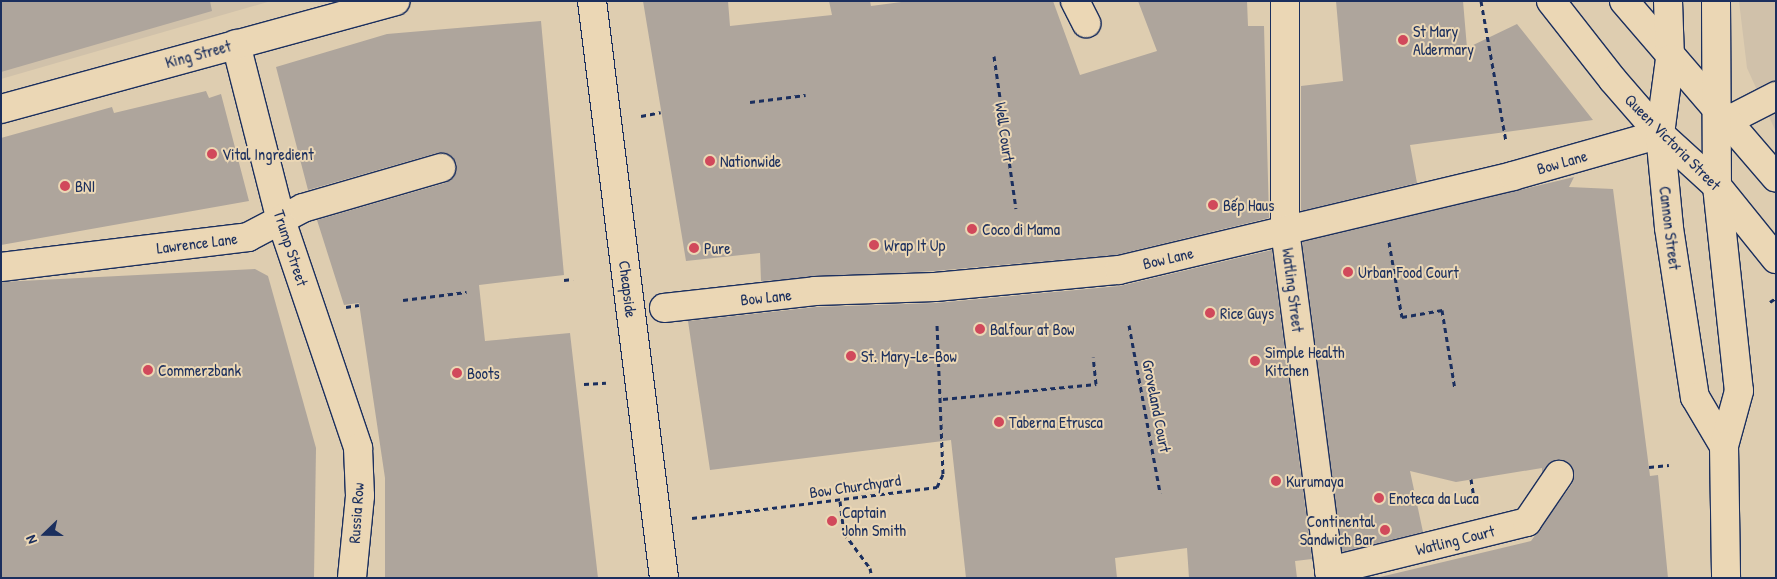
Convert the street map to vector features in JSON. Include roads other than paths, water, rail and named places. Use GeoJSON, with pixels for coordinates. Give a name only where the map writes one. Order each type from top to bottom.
{"type":"FeatureCollection","features":[{"type":"Feature","properties":{"kind":"street","name":"King Street"},"geometry":{"type":"LineString","coordinates":[[1,109],[396,1]]}},
{"type":"Feature","properties":{"kind":"street","name":"Cheapside"},"geometry":{"type":"LineString","coordinates":[[592,1],[664,578]]}},
{"type":"Feature","properties":{"kind":"street","name":"Watling Street"},"geometry":{"type":"LineString","coordinates":[[1285,1],[1285,230],[1329,574]]}},
{"type":"Feature","properties":{"kind":"street","name":"Queen Victoria Street"},"geometry":{"type":"LineString","coordinates":[[1552,1],[1660,134],[1717,186],[1776,259]]}},
{"type":"Feature","properties":{"kind":"street"},"geometry":{"type":"LineString","coordinates":[[1624,1],[1670,59],[1723,112],[1776,178]]}},
{"type":"Feature","properties":{"kind":"street","name":"Cannon Street"},"geometry":{"type":"LineString","coordinates":[[1668,1],[1670,59],[1660,134],[1674,260],[1696,398],[1724,446]]}},
{"type":"Feature","properties":{"kind":"street","name":"Cannon Street"},"geometry":{"type":"LineString","coordinates":[[1716,1],[1723,112],[1717,186],[1739,391],[1724,446],[1726,578]]}},
{"type":"Feature","properties":{"kind":"street","name":"Trump Street"},"geometry":{"type":"LineString","coordinates":[[236,44],[281,220],[358,448]]}},
{"type":"Feature","properties":{"kind":"street"},"geometry":{"type":"LineString","coordinates":[[1723,112],[1776,96]]}},
{"type":"Feature","properties":{"kind":"street","name":"Bow Lane"},"geometry":{"type":"LineString","coordinates":[[664,308],[815,291],[935,287],[1119,270],[1513,176],[1660,134]]}},
{"type":"Feature","properties":{"kind":"street","name":"Lawrence Lane"},"geometry":{"type":"LineString","coordinates":[[1,267],[248,237],[303,208],[441,168]]}},
{"type":"Feature","properties":{"kind":"street","name":"Russia Row"},"geometry":{"type":"LineString","coordinates":[[352,578],[360,496],[358,448]]}},
{"type":"Feature","properties":{"kind":"street","name":"Watling Court"},"geometry":{"type":"LineString","coordinates":[[1329,574],[1527,522],[1558,475]]}},
{"type":"Feature","properties":{"kind":"place","name":"St Mary Aldermary"},"geometry":{"type":"Point","coordinates":[1403,40]}},
{"type":"Feature","properties":{"kind":"place","name":"Vital Ingredient"},"geometry":{"type":"Point","coordinates":[212,154]}},
{"type":"Feature","properties":{"kind":"place","name":"Nationwide"},"geometry":{"type":"Point","coordinates":[710,161]}},
{"type":"Feature","properties":{"kind":"place","name":"BNI"},"geometry":{"type":"Point","coordinates":[65,186]}},
{"type":"Feature","properties":{"kind":"place","name":"Bếp Haus"},"geometry":{"type":"Point","coordinates":[1213,205]}},
{"type":"Feature","properties":{"kind":"place","name":"Coco di Mama"},"geometry":{"type":"Point","coordinates":[972,229]}},
{"type":"Feature","properties":{"kind":"place","name":"Wrap It Up"},"geometry":{"type":"Point","coordinates":[874,245]}},
{"type":"Feature","properties":{"kind":"place","name":"Pure"},"geometry":{"type":"Point","coordinates":[694,248]}},
{"type":"Feature","properties":{"kind":"place","name":"Urban Food Court"},"geometry":{"type":"Point","coordinates":[1348,272]}},
{"type":"Feature","properties":{"kind":"place","name":"Rice Guys"},"geometry":{"type":"Point","coordinates":[1210,313]}},
{"type":"Feature","properties":{"kind":"place","name":"Balfour at Bow"},"geometry":{"type":"Point","coordinates":[980,329]}},
{"type":"Feature","properties":{"kind":"place","name":"St. Mary-Le-Bow"},"geometry":{"type":"Point","coordinates":[851,356]}},
{"type":"Feature","properties":{"kind":"place","name":"Simple Health Kitchen"},"geometry":{"type":"Point","coordinates":[1255,361]}},
{"type":"Feature","properties":{"kind":"place","name":"Commerzbank"},"geometry":{"type":"Point","coordinates":[148,370]}},
{"type":"Feature","properties":{"kind":"place","name":"Boots"},"geometry":{"type":"Point","coordinates":[457,373]}},
{"type":"Feature","properties":{"kind":"place","name":"Taberna Etrusca"},"geometry":{"type":"Point","coordinates":[999,422]}},
{"type":"Feature","properties":{"kind":"place","name":"Kurumaya"},"geometry":{"type":"Point","coordinates":[1276,481]}},
{"type":"Feature","properties":{"kind":"place","name":"Enoteca da Luca"},"geometry":{"type":"Point","coordinates":[1379,498]}},
{"type":"Feature","properties":{"kind":"place","name":"Captain John Smith"},"geometry":{"type":"Point","coordinates":[832,521]}},
{"type":"Feature","properties":{"kind":"place","name":"Continental Sandwich Bar"},"geometry":{"type":"Point","coordinates":[1385,530]}}]}
